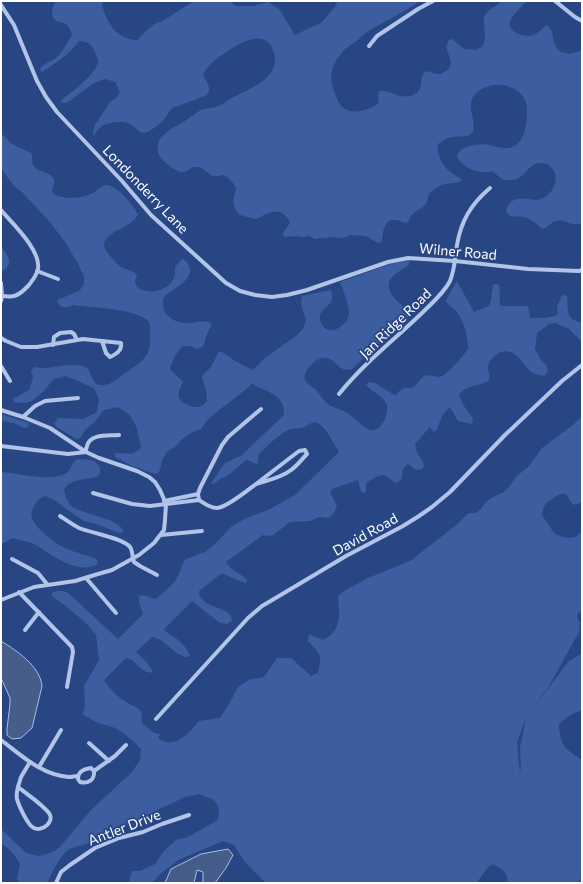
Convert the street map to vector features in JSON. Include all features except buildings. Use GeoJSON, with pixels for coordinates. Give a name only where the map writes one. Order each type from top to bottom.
{"type":"FeatureCollection","features":[{"type":"Feature","properties":{"kind":"street"},"geometry":{"type":"LineString","coordinates":[[369,46],[377,36],[433,1]]}},
{"type":"Feature","properties":{"kind":"street"},"geometry":{"type":"LineString","coordinates":[[555,1],[574,17],[582,21]]}},
{"type":"Feature","properties":{"kind":"street","name":"Londonderry Lane"},"geometry":{"type":"LineString","coordinates":[[1,5],[14,25],[37,81],[57,112],[152,215],[226,283],[240,291],[272,297],[307,290],[335,280]]}},
{"type":"Feature","properties":{"kind":"street","name":"Jan Ridge Road"},"geometry":{"type":"LineString","coordinates":[[339,394],[347,384],[444,290],[450,281],[454,269],[457,244],[467,215],[475,202],[490,188]]}},
{"type":"Feature","properties":{"kind":"street"},"geometry":{"type":"LineString","coordinates":[[1,210],[32,248],[37,258],[38,269],[32,281],[19,294],[15,296],[2,296]]}},
{"type":"Feature","properties":{"kind":"street","name":"Wilner Road"},"geometry":{"type":"LineString","coordinates":[[335,280],[388,262],[408,258],[455,261],[528,269],[582,270]]}},
{"type":"Feature","properties":{"kind":"street"},"geometry":{"type":"LineString","coordinates":[[37,271],[58,279]]}},
{"type":"Feature","properties":{"kind":"street"},"geometry":{"type":"LineString","coordinates":[[1,283],[1,301]]}},
{"type":"Feature","properties":{"kind":"street"},"geometry":{"type":"LineString","coordinates":[[53,345],[54,336],[60,333],[71,332],[77,340]]}},
{"type":"Feature","properties":{"kind":"street"},"geometry":{"type":"LineString","coordinates":[[1,338],[21,347],[53,345],[83,339],[102,341],[121,343],[120,350],[110,357],[106,353],[102,341]]}},
{"type":"Feature","properties":{"kind":"street","name":"David Road"},"geometry":{"type":"LineString","coordinates":[[156,718],[248,618],[262,606],[346,556],[403,526],[432,507],[450,492],[510,430],[582,365]]}},
{"type":"Feature","properties":{"kind":"street"},"geometry":{"type":"LineString","coordinates":[[1,366],[10,381]]}},
{"type":"Feature","properties":{"kind":"street"},"geometry":{"type":"LineString","coordinates":[[24,417],[36,406],[45,401],[78,398]]}},
{"type":"Feature","properties":{"kind":"street"},"geometry":{"type":"LineString","coordinates":[[199,500],[198,494],[222,445],[228,437],[261,409]]}},
{"type":"Feature","properties":{"kind":"street"},"geometry":{"type":"LineString","coordinates":[[1,410],[24,417],[50,428],[86,452],[149,477],[157,486],[165,502],[164,530],[154,543],[133,558],[112,570],[86,578],[65,583],[47,584],[34,587],[2,598]]}},
{"type":"Feature","properties":{"kind":"street"},"geometry":{"type":"LineString","coordinates":[[86,452],[87,445],[90,440],[95,437],[119,435]]}},
{"type":"Feature","properties":{"kind":"street"},"geometry":{"type":"LineString","coordinates":[[1,446],[68,454],[86,452]]}},
{"type":"Feature","properties":{"kind":"street"},"geometry":{"type":"LineString","coordinates":[[165,502],[199,500],[207,506],[217,508],[222,507],[256,484],[299,451],[306,450],[307,454],[292,470],[275,478],[256,484]]}},
{"type":"Feature","properties":{"kind":"street"},"geometry":{"type":"LineString","coordinates":[[93,493],[132,504],[150,506],[198,494]]}},
{"type":"Feature","properties":{"kind":"street"},"geometry":{"type":"LineString","coordinates":[[60,516],[78,528],[108,536],[129,546],[134,562],[157,575]]}},
{"type":"Feature","properties":{"kind":"street"},"geometry":{"type":"LineString","coordinates":[[161,535],[202,531]]}},
{"type":"Feature","properties":{"kind":"street"},"geometry":{"type":"LineString","coordinates":[[12,559],[38,573],[47,584]]}},
{"type":"Feature","properties":{"kind":"street"},"geometry":{"type":"LineString","coordinates":[[86,578],[116,613]]}},
{"type":"Feature","properties":{"kind":"street"},"geometry":{"type":"LineString","coordinates":[[19,592],[72,647],[73,652],[67,687]]}},
{"type":"Feature","properties":{"kind":"street"},"geometry":{"type":"LineString","coordinates":[[25,630],[39,612]]}},
{"type":"Feature","properties":{"kind":"street"},"geometry":{"type":"LineString","coordinates":[[39,767],[61,730]]}},
{"type":"Feature","properties":{"kind":"street"},"geometry":{"type":"LineString","coordinates":[[1,740],[30,762],[51,774],[68,777],[78,776]]}},
{"type":"Feature","properties":{"kind":"street"},"geometry":{"type":"LineString","coordinates":[[89,743],[109,760]]}},
{"type":"Feature","properties":{"kind":"street"},"geometry":{"type":"LineString","coordinates":[[94,771],[115,756],[126,745]]}},
{"type":"Feature","properties":{"kind":"street"},"geometry":{"type":"LineString","coordinates":[[18,787],[39,803],[49,813],[51,817],[45,827],[36,829],[32,827],[17,800],[16,794],[18,787],[21,777],[30,762]]}},
{"type":"Feature","properties":{"kind":"street"},"geometry":{"type":"LineString","coordinates":[[78,776],[79,773],[85,768],[90,768],[94,771]]}},
{"type":"Feature","properties":{"kind":"street"},"geometry":{"type":"LineString","coordinates":[[78,776],[80,782],[89,782],[95,775],[94,771]]}},
{"type":"Feature","properties":{"kind":"street","name":"Antler Drive"},"geometry":{"type":"LineString","coordinates":[[56,883],[61,872],[94,848],[119,838],[143,832],[189,815]]}},
{"type":"Feature","properties":{"kind":"shaded area"},"geometry":{"type":"Polygon","coordinates":[[[56,1],[102,1],[103,9],[113,29],[126,38],[137,40],[156,23],[163,21],[196,1],[229,1],[236,6],[254,6],[268,2],[279,9],[295,35],[322,22],[338,1],[420,1],[365,33],[344,50],[337,59],[331,78],[339,103],[346,110],[362,111],[376,105],[379,102],[379,91],[387,91],[405,97],[415,94],[420,88],[423,74],[426,71],[441,74],[449,69],[451,62],[446,46],[449,40],[452,39],[464,49],[475,50],[482,47],[485,39],[484,17],[488,11],[503,1],[526,1],[510,21],[511,28],[516,33],[530,36],[537,33],[546,25],[551,31],[556,47],[559,51],[568,54],[582,50],[582,224],[573,224],[560,220],[553,222],[544,229],[528,219],[508,215],[506,210],[510,203],[514,200],[538,200],[546,197],[553,189],[556,180],[555,175],[554,171],[547,164],[534,164],[517,179],[505,180],[493,172],[473,170],[463,164],[458,158],[457,155],[459,152],[467,147],[481,144],[503,148],[511,147],[516,145],[523,136],[527,117],[526,101],[521,94],[514,89],[497,85],[488,86],[480,90],[473,97],[471,106],[474,125],[470,135],[450,137],[438,144],[438,153],[444,166],[462,180],[460,182],[442,185],[431,192],[427,202],[411,216],[407,223],[398,220],[391,220],[388,222],[383,231],[382,242],[378,243],[366,236],[350,235],[344,238],[333,237],[315,239],[309,236],[285,237],[283,233],[290,222],[283,214],[279,212],[271,212],[257,219],[240,215],[234,206],[236,188],[228,178],[224,175],[212,176],[199,167],[193,167],[186,171],[180,172],[172,168],[161,158],[158,150],[160,140],[170,130],[199,111],[219,106],[268,77],[272,72],[275,61],[270,44],[264,40],[253,39],[240,44],[219,57],[203,74],[209,89],[208,94],[172,108],[163,121],[147,132],[141,132],[129,123],[116,122],[104,125],[93,136],[95,125],[110,102],[116,98],[120,92],[115,82],[105,79],[94,83],[68,102],[61,102],[64,97],[75,90],[88,78],[95,69],[98,61],[91,45],[87,42],[79,41],[57,62],[42,72],[40,70],[45,64],[55,59],[59,55],[72,35],[67,25],[57,21],[53,17],[52,9],[56,1]]]}},
{"type":"Feature","properties":{"kind":"shaded area"},"geometry":{"type":"Polygon","coordinates":[[[1,133],[12,144],[31,153],[32,164],[35,168],[52,176],[54,181],[52,192],[55,195],[70,198],[82,197],[87,196],[107,185],[120,192],[130,202],[138,215],[131,223],[108,237],[104,243],[104,246],[119,265],[132,271],[137,276],[135,283],[138,288],[144,291],[161,290],[169,285],[174,278],[175,267],[183,259],[187,262],[190,270],[187,278],[166,295],[163,300],[163,304],[164,310],[168,316],[175,321],[191,323],[205,321],[212,324],[203,345],[197,349],[191,346],[183,346],[175,356],[170,369],[183,382],[179,392],[180,400],[194,407],[200,407],[207,401],[206,389],[202,378],[211,367],[219,351],[253,370],[265,358],[296,336],[303,329],[306,320],[301,304],[302,296],[331,290],[332,300],[320,314],[320,320],[326,329],[335,330],[344,324],[349,315],[346,298],[340,282],[388,265],[406,260],[409,261],[409,265],[398,272],[390,280],[389,289],[397,301],[411,314],[352,369],[342,369],[330,359],[322,358],[310,366],[304,377],[307,383],[316,390],[324,401],[345,412],[363,426],[372,430],[379,427],[385,420],[387,406],[382,398],[366,385],[369,382],[375,383],[396,396],[402,389],[411,388],[416,385],[421,378],[428,375],[437,377],[442,376],[454,366],[468,349],[462,320],[457,312],[446,301],[457,281],[474,312],[489,306],[493,285],[496,284],[499,285],[501,306],[528,306],[530,318],[555,316],[558,314],[557,307],[562,295],[567,296],[570,317],[573,320],[582,323],[582,342],[569,329],[555,323],[549,324],[537,333],[535,349],[548,369],[544,376],[530,371],[513,353],[505,351],[494,356],[489,363],[488,368],[489,381],[468,387],[459,395],[464,406],[472,417],[473,422],[471,424],[458,421],[450,407],[443,415],[437,430],[434,432],[430,427],[415,444],[417,453],[424,466],[422,469],[416,470],[408,464],[403,469],[401,479],[396,483],[384,475],[378,476],[367,482],[366,492],[364,493],[361,492],[358,480],[332,489],[330,492],[337,506],[333,514],[328,518],[319,517],[310,521],[290,522],[273,535],[263,535],[226,562],[231,568],[247,580],[246,583],[222,573],[199,591],[200,597],[204,601],[227,612],[231,616],[232,621],[227,624],[220,623],[192,601],[164,629],[183,645],[190,655],[188,657],[178,654],[162,641],[152,637],[136,652],[148,664],[153,673],[144,671],[133,661],[126,658],[104,680],[111,690],[119,697],[139,709],[142,723],[154,733],[160,734],[158,738],[170,742],[176,741],[186,735],[199,721],[220,718],[238,687],[251,679],[264,677],[277,658],[291,658],[311,676],[318,673],[320,658],[316,649],[308,641],[309,634],[323,640],[334,632],[337,627],[339,616],[338,596],[344,591],[368,578],[410,561],[459,523],[469,513],[476,513],[491,498],[504,492],[517,476],[529,466],[542,448],[573,425],[582,416],[582,502],[573,505],[566,494],[560,494],[546,503],[542,515],[554,533],[560,536],[568,538],[575,537],[582,532],[582,609],[577,615],[578,621],[580,622],[579,632],[549,686],[526,718],[568,662],[582,653],[582,710],[564,719],[559,724],[560,737],[564,746],[582,760],[582,877],[578,883],[508,883],[504,871],[493,864],[486,870],[476,883],[266,883],[244,861],[234,845],[223,841],[178,860],[159,875],[152,883],[129,883],[132,871],[140,871],[155,864],[164,851],[176,840],[188,837],[218,820],[218,806],[214,800],[199,794],[185,797],[84,845],[68,850],[53,870],[47,883],[21,883],[17,879],[20,864],[12,852],[1,843],[1,829],[26,853],[39,856],[53,852],[59,848],[91,810],[132,772],[140,760],[141,749],[127,736],[119,730],[84,716],[84,686],[99,660],[96,635],[86,623],[52,596],[52,593],[57,591],[67,592],[118,639],[143,614],[139,602],[139,596],[156,599],[174,582],[186,559],[205,552],[231,527],[246,518],[268,510],[295,495],[339,452],[325,429],[314,422],[302,428],[290,429],[286,431],[273,440],[258,455],[258,463],[255,464],[246,460],[230,474],[214,484],[211,484],[225,463],[242,455],[284,415],[283,407],[278,397],[252,383],[249,387],[209,418],[201,429],[189,434],[167,452],[162,460],[160,470],[155,474],[132,466],[115,457],[115,453],[133,454],[141,448],[137,428],[130,415],[118,407],[104,410],[94,423],[86,429],[80,438],[76,439],[54,424],[58,418],[83,419],[97,412],[99,399],[94,388],[66,376],[54,379],[43,392],[32,401],[25,403],[14,402],[13,399],[29,390],[33,378],[31,371],[34,367],[48,368],[74,365],[85,367],[90,372],[94,381],[99,385],[111,383],[137,365],[145,357],[150,347],[150,327],[149,322],[146,319],[129,312],[73,305],[63,307],[59,305],[57,300],[80,290],[84,284],[84,276],[66,243],[49,221],[22,192],[16,188],[1,169],[1,133]],[[526,718],[517,742],[520,773],[520,748],[526,718]]]}},
{"type":"Feature","properties":{"kind":"shaded area"},"geometry":{"type":"Polygon","coordinates":[[[1,247],[9,259],[8,265],[2,271],[1,270],[1,247]]]}},
{"type":"Feature","properties":{"kind":"shaded area"},"geometry":{"type":"Polygon","coordinates":[[[1,414],[29,423],[28,427],[24,428],[14,423],[1,421],[1,414]]]}},
{"type":"Feature","properties":{"kind":"shaded area"},"geometry":{"type":"Polygon","coordinates":[[[77,459],[89,460],[97,463],[100,472],[98,476],[76,481],[66,486],[64,491],[66,498],[73,507],[78,510],[116,523],[124,532],[119,533],[84,521],[56,501],[46,496],[41,498],[36,503],[32,511],[32,516],[37,527],[54,542],[68,549],[94,558],[97,560],[98,564],[90,567],[73,566],[56,558],[34,544],[13,538],[1,544],[1,472],[42,477],[58,476],[67,473],[77,459]]]}},
{"type":"Feature","properties":{"kind":"shaded area"},"geometry":{"type":"Polygon","coordinates":[[[1,641],[14,649],[27,660],[37,672],[42,686],[32,728],[21,738],[12,739],[7,735],[10,698],[1,678],[1,641]]]}},
{"type":"Feature","properties":{"kind":"shaded area"},"geometry":{"type":"Polygon","coordinates":[[[228,849],[233,855],[215,883],[203,883],[203,872],[197,870],[194,883],[165,883],[171,869],[201,854],[228,849]]]}}]}
